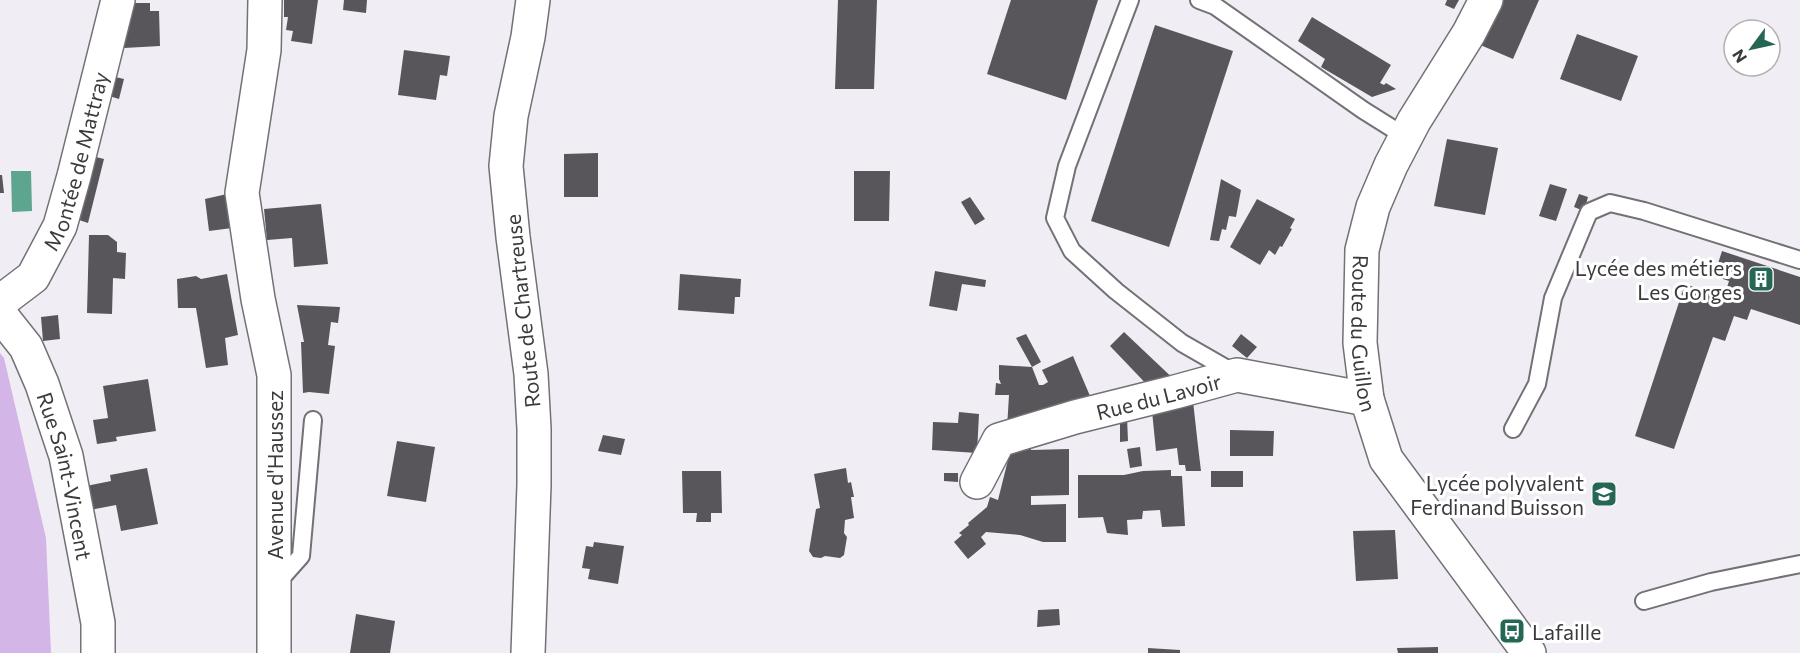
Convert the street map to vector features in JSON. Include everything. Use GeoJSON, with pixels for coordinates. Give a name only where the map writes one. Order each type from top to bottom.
{"type":"FeatureCollection","features":[{"type":"Feature","properties":{"kind":"street","name":"Montée de Mattray"},"geometry":{"type":"LineString","coordinates":[[0,302],[33,277],[60,226],[118,0]]}},
{"type":"Feature","properties":{"kind":"street","name":"Avenue d'Haussez"},"geometry":{"type":"LineString","coordinates":[[266,0],[264,50],[242,193],[258,299],[274,375],[274,653]]}},
{"type":"Feature","properties":{"kind":"street","name":"Route de Chartreuse"},"geometry":{"type":"LineString","coordinates":[[528,639],[534,429],[531,374],[506,166],[512,116],[533,0]]}},
{"type":"Feature","properties":{"kind":"street","name":"Route du Guillon"},"geometry":{"type":"LineString","coordinates":[[1486,0],[1469,33],[1414,121],[1373,207],[1362,250],[1360,343],[1367,399],[1386,459],[1529,653]]}},
{"type":"Feature","properties":{"kind":"street","name":"Rue Saint-Vincent"},"geometry":{"type":"LineString","coordinates":[[0,309],[3,318],[26,347],[42,384],[66,456],[98,623],[98,653]]}},
{"type":"Feature","properties":{"kind":"street","name":"Rue du Lavoir"},"geometry":{"type":"LineString","coordinates":[[977,482],[999,440],[1075,417],[1175,393],[1237,375],[1367,399]]}},
{"type":"Feature","properties":{"kind":"lane"},"geometry":{"type":"LineString","coordinates":[[1130,0],[1067,166],[1055,218],[1072,251],[1116,291],[1182,343],[1237,375]]}},
{"type":"Feature","properties":{"kind":"lane"},"geometry":{"type":"LineString","coordinates":[[1199,0],[1215,6],[1363,110],[1406,137]]}},
{"type":"Feature","properties":{"kind":"lane"},"geometry":{"type":"LineString","coordinates":[[1513,429],[1537,384],[1554,298],[1589,212],[1610,203],[1644,211],[1800,260]]}},
{"type":"Feature","properties":{"kind":"lane"},"geometry":{"type":"LineString","coordinates":[[274,586],[301,555],[313,420]]}},
{"type":"Feature","properties":{"kind":"lane"},"geometry":{"type":"LineString","coordinates":[[1644,601],[1711,582],[1800,564]]}},
{"type":"Feature","properties":{"kind":"shaded area"},"geometry":{"type":"Polygon","coordinates":[[[11,171],[31,171],[32,211],[12,212],[11,171]]]}},
{"type":"Feature","properties":{"kind":"shaded area"},"geometry":{"type":"Polygon","coordinates":[[[0,353],[4,358],[46,538],[51,653],[0,653],[0,353]]]}},
{"type":"Feature","properties":{"kind":"building"},"geometry":{"type":"Polygon","coordinates":[[[284,0],[318,0],[312,44],[291,41],[293,31],[286,30],[288,17],[284,17],[284,0]]]}},
{"type":"Feature","properties":{"kind":"building"},"geometry":{"type":"Polygon","coordinates":[[[344,0],[367,0],[366,13],[343,10],[344,0]]]}},
{"type":"Feature","properties":{"kind":"building"},"geometry":{"type":"Polygon","coordinates":[[[838,0],[877,0],[874,89],[835,89],[838,0]]]}},
{"type":"Feature","properties":{"kind":"building"},"geometry":{"type":"Polygon","coordinates":[[[1011,0],[1098,0],[1066,100],[987,74],[1011,0]]]}},
{"type":"Feature","properties":{"kind":"building"},"geometry":{"type":"Polygon","coordinates":[[[1447,0],[1459,0],[1454,9],[1445,5],[1447,0]]]}},
{"type":"Feature","properties":{"kind":"building"},"geometry":{"type":"Polygon","coordinates":[[[1498,0],[1539,0],[1513,59],[1478,44],[1498,0]]]}},
{"type":"Feature","properties":{"kind":"building"},"geometry":{"type":"Polygon","coordinates":[[[124,3],[150,3],[150,11],[159,11],[160,46],[124,48],[122,13],[124,3]]]}},
{"type":"Feature","properties":{"kind":"building"},"geometry":{"type":"Polygon","coordinates":[[[1312,17],[1391,65],[1380,83],[1384,85],[1386,83],[1396,89],[1372,97],[1321,67],[1325,59],[1298,41],[1312,17]]]}},
{"type":"Feature","properties":{"kind":"building"},"geometry":{"type":"Polygon","coordinates":[[[1155,25],[1233,51],[1169,247],[1091,221],[1155,25]]]}},
{"type":"Feature","properties":{"kind":"building"},"geometry":{"type":"Polygon","coordinates":[[[1577,34],[1638,56],[1621,101],[1560,79],[1577,34]]]}},
{"type":"Feature","properties":{"kind":"building"},"geometry":{"type":"Polygon","coordinates":[[[404,50],[450,56],[447,76],[440,75],[436,100],[398,95],[404,50]]]}},
{"type":"Feature","properties":{"kind":"building"},"geometry":{"type":"Polygon","coordinates":[[[111,76],[124,79],[119,99],[106,95],[111,76]]]}},
{"type":"Feature","properties":{"kind":"building"},"geometry":{"type":"Polygon","coordinates":[[[1447,139],[1498,148],[1485,215],[1434,206],[1447,139]]]}},
{"type":"Feature","properties":{"kind":"building"},"geometry":{"type":"Polygon","coordinates":[[[598,153],[598,197],[564,197],[564,154],[598,153]]]}},
{"type":"Feature","properties":{"kind":"building"},"geometry":{"type":"Polygon","coordinates":[[[88,155],[104,159],[88,223],[73,218],[88,155]]]}},
{"type":"Feature","properties":{"kind":"building"},"geometry":{"type":"Polygon","coordinates":[[[854,171],[890,171],[889,221],[854,221],[854,171]]]}},
{"type":"Feature","properties":{"kind":"building"},"geometry":{"type":"Polygon","coordinates":[[[0,175],[2,175],[4,193],[0,193],[0,175]]]}},
{"type":"Feature","properties":{"kind":"building"},"geometry":{"type":"Polygon","coordinates":[[[1221,179],[1241,190],[1236,217],[1229,216],[1226,230],[1222,229],[1219,241],[1210,240],[1221,179]]]}},
{"type":"Feature","properties":{"kind":"building"},"geometry":{"type":"Polygon","coordinates":[[[1550,184],[1567,189],[1556,221],[1539,216],[1550,184]]]}},
{"type":"Feature","properties":{"kind":"building"},"geometry":{"type":"Polygon","coordinates":[[[227,194],[232,228],[209,231],[205,199],[227,194]]]}},
{"type":"Feature","properties":{"kind":"building"},"geometry":{"type":"Polygon","coordinates":[[[1579,194],[1588,197],[1584,211],[1574,207],[1579,194]]]}},
{"type":"Feature","properties":{"kind":"building"},"geometry":{"type":"Polygon","coordinates":[[[970,197],[985,219],[975,225],[961,202],[970,197]]]}},
{"type":"Feature","properties":{"kind":"building"},"geometry":{"type":"Polygon","coordinates":[[[1257,199],[1295,219],[1282,247],[1280,246],[1275,255],[1269,250],[1260,265],[1230,247],[1257,199]]]}},
{"type":"Feature","properties":{"kind":"building"},"geometry":{"type":"Polygon","coordinates":[[[321,204],[328,264],[294,267],[292,238],[267,240],[264,209],[321,204]]]}},
{"type":"Feature","properties":{"kind":"building"},"geometry":{"type":"Polygon","coordinates":[[[89,235],[108,235],[117,242],[117,252],[126,253],[125,279],[113,278],[112,314],[87,313],[89,235]]]}},
{"type":"Feature","properties":{"kind":"building"},"geometry":{"type":"Polygon","coordinates":[[[1722,251],[1800,277],[1800,325],[1751,309],[1747,320],[1734,316],[1725,341],[1713,337],[1674,449],[1635,436],[1685,284],[1724,297],[1729,281],[1714,276],[1722,251]]]}},
{"type":"Feature","properties":{"kind":"building"},"geometry":{"type":"Polygon","coordinates":[[[935,271],[986,280],[985,287],[962,284],[957,311],[929,306],[935,271]]]}},
{"type":"Feature","properties":{"kind":"building"},"geometry":{"type":"Polygon","coordinates":[[[227,274],[238,335],[225,338],[228,365],[206,368],[196,308],[178,308],[177,279],[196,276],[201,279],[227,274]]]}},
{"type":"Feature","properties":{"kind":"building"},"geometry":{"type":"Polygon","coordinates":[[[680,274],[741,279],[740,297],[735,297],[734,314],[678,310],[680,274]]]}},
{"type":"Feature","properties":{"kind":"building"},"geometry":{"type":"Polygon","coordinates":[[[297,305],[340,307],[338,323],[331,322],[328,345],[335,346],[329,394],[303,393],[301,342],[304,342],[297,305]]]}},
{"type":"Feature","properties":{"kind":"building"},"geometry":{"type":"Polygon","coordinates":[[[58,315],[60,339],[43,341],[41,317],[58,315]]]}},
{"type":"Feature","properties":{"kind":"building"},"geometry":{"type":"Polygon","coordinates":[[[1124,332],[1180,385],[1154,392],[1110,346],[1124,332]]]}},
{"type":"Feature","properties":{"kind":"building"},"geometry":{"type":"Polygon","coordinates":[[[1026,334],[1041,362],[1032,367],[1016,338],[1026,334]]]}},
{"type":"Feature","properties":{"kind":"building"},"geometry":{"type":"Polygon","coordinates":[[[1241,334],[1257,347],[1247,358],[1232,346],[1241,334]]]}},
{"type":"Feature","properties":{"kind":"building"},"geometry":{"type":"Polygon","coordinates":[[[1073,356],[1093,403],[1007,428],[1009,395],[995,395],[996,383],[1001,384],[999,365],[1032,367],[1039,385],[1043,385],[1048,382],[1042,370],[1073,356]]]}},
{"type":"Feature","properties":{"kind":"building"},"geometry":{"type":"Polygon","coordinates":[[[148,379],[156,431],[116,437],[117,441],[97,444],[93,420],[108,418],[103,386],[148,379]]]}},
{"type":"Feature","properties":{"kind":"building"},"geometry":{"type":"Polygon","coordinates":[[[1193,401],[1201,471],[1186,471],[1185,465],[1179,465],[1177,448],[1156,451],[1152,411],[1193,401]]]}},
{"type":"Feature","properties":{"kind":"building"},"geometry":{"type":"Polygon","coordinates":[[[959,412],[979,414],[977,453],[932,450],[933,422],[958,423],[959,412]]]}},
{"type":"Feature","properties":{"kind":"building"},"geometry":{"type":"Polygon","coordinates":[[[1127,417],[1128,441],[1120,442],[1120,419],[1127,417]]]}},
{"type":"Feature","properties":{"kind":"building"},"geometry":{"type":"Polygon","coordinates":[[[1230,430],[1274,431],[1273,456],[1230,456],[1230,430]]]}},
{"type":"Feature","properties":{"kind":"building"},"geometry":{"type":"Polygon","coordinates":[[[603,435],[625,439],[621,455],[598,451],[603,435]]]}},
{"type":"Feature","properties":{"kind":"building"},"geometry":{"type":"Polygon","coordinates":[[[1031,439],[1031,450],[1069,449],[1069,495],[1031,496],[1031,505],[1066,504],[1066,542],[1043,542],[1020,535],[986,532],[981,537],[986,544],[968,559],[954,542],[962,535],[959,533],[969,525],[968,523],[987,507],[990,497],[998,500],[1010,452],[1031,439]]]}},
{"type":"Feature","properties":{"kind":"building"},"geometry":{"type":"Polygon","coordinates":[[[397,441],[435,447],[426,502],[387,496],[397,441]]]}},
{"type":"Feature","properties":{"kind":"building"},"geometry":{"type":"Polygon","coordinates":[[[1140,447],[1142,466],[1130,468],[1127,449],[1140,447]]]}},
{"type":"Feature","properties":{"kind":"building"},"geometry":{"type":"Polygon","coordinates":[[[147,468],[158,524],[121,531],[116,505],[90,510],[86,486],[111,481],[110,475],[147,468]]]}},
{"type":"Feature","properties":{"kind":"building"},"geometry":{"type":"Polygon","coordinates":[[[846,468],[848,483],[851,482],[854,497],[851,497],[854,518],[845,520],[844,533],[847,537],[844,555],[840,558],[813,557],[809,551],[816,509],[820,508],[814,474],[846,468]]]}},
{"type":"Feature","properties":{"kind":"building"},"geometry":{"type":"Polygon","coordinates":[[[1171,470],[1171,476],[1182,476],[1185,526],[1162,527],[1160,510],[1143,511],[1142,519],[1127,520],[1128,535],[1107,533],[1103,517],[1078,518],[1078,475],[1124,475],[1143,471],[1171,470]]]}},
{"type":"Feature","properties":{"kind":"building"},"geometry":{"type":"Polygon","coordinates":[[[682,471],[721,471],[722,513],[711,513],[711,522],[696,522],[697,513],[683,513],[682,471]]]}},
{"type":"Feature","properties":{"kind":"building"},"geometry":{"type":"Polygon","coordinates":[[[1211,471],[1243,471],[1243,487],[1211,487],[1211,471]]]}},
{"type":"Feature","properties":{"kind":"building"},"geometry":{"type":"Polygon","coordinates":[[[944,473],[958,473],[958,482],[944,481],[944,473]]]}},
{"type":"Feature","properties":{"kind":"building"},"geometry":{"type":"Polygon","coordinates":[[[1395,530],[1398,579],[1356,581],[1353,531],[1395,530]]]}},
{"type":"Feature","properties":{"kind":"building"},"geometry":{"type":"Polygon","coordinates":[[[594,542],[624,546],[618,584],[588,579],[590,569],[582,568],[586,546],[593,547],[594,542]]]}},
{"type":"Feature","properties":{"kind":"building"},"geometry":{"type":"Polygon","coordinates":[[[1059,609],[1060,625],[1037,627],[1038,610],[1059,609]]]}},
{"type":"Feature","properties":{"kind":"building"},"geometry":{"type":"Polygon","coordinates":[[[356,614],[395,621],[390,653],[350,653],[356,614]]]}},
{"type":"Feature","properties":{"kind":"building"},"geometry":{"type":"Polygon","coordinates":[[[1438,647],[1438,653],[1398,653],[1397,648],[1438,647]]]}},
{"type":"Feature","properties":{"kind":"building"},"geometry":{"type":"Polygon","coordinates":[[[1148,648],[1180,650],[1180,653],[1148,653],[1148,648]]]}},
{"type":"Feature","properties":{"kind":"place","name":"Lycée des métiers Les Gorges"},"geometry":{"type":"Point","coordinates":[1761,279]}},
{"type":"Feature","properties":{"kind":"place","name":"Lycée polyvalent Ferdinand Buisson"},"geometry":{"type":"Point","coordinates":[1604,494]}},
{"type":"Feature","properties":{"kind":"place","name":"Lafaille"},"geometry":{"type":"Point","coordinates":[1512,631]}}]}
